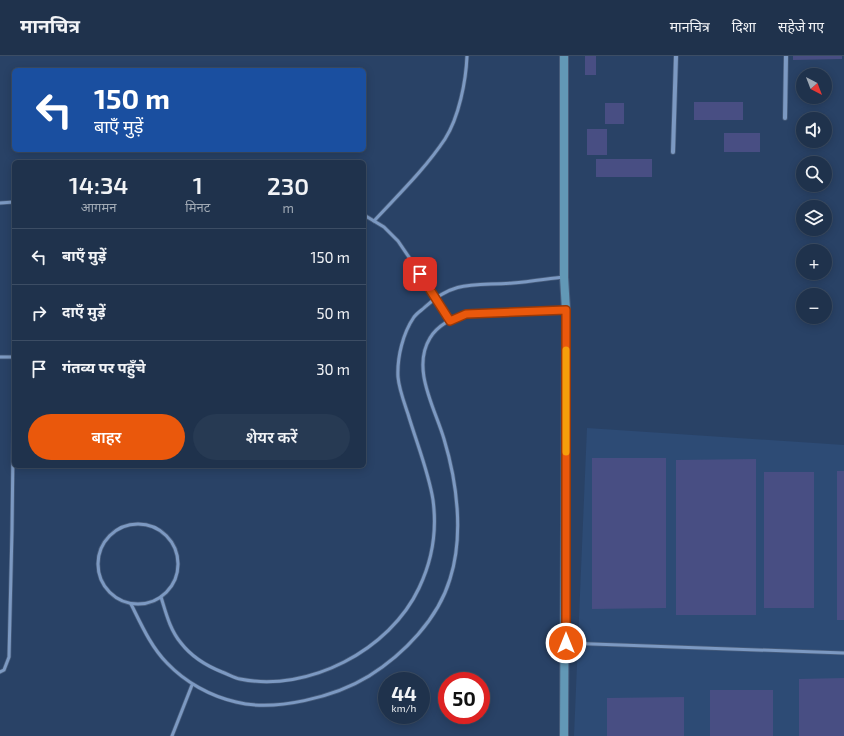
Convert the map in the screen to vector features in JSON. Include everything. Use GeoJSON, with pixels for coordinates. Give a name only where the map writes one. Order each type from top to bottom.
{"type":"FeatureCollection","features":[{"type":"Feature","properties":{"kind":"main road"},"geometry":{"type":"LineString","coordinates":[[564,56],[564,277],[566,310],[566,643],[564,736]]}},
{"type":"Feature","properties":{"kind":"street"},"geometry":{"type":"LineString","coordinates":[[673,152],[676,56]]}},
{"type":"Feature","properties":{"kind":"street"},"geometry":{"type":"LineString","coordinates":[[784,118],[786,56]]}},
{"type":"Feature","properties":{"kind":"lane"},"geometry":{"type":"LineString","coordinates":[[374,220],[417,175],[446,138],[457,110],[467,72],[467,56]]}},
{"type":"Feature","properties":{"kind":"lane"},"geometry":{"type":"LineString","coordinates":[[0,203],[12,202]]}},
{"type":"Feature","properties":{"kind":"lane"},"geometry":{"type":"LineString","coordinates":[[366,216],[384,227],[398,241],[436,297],[450,321]]}},
{"type":"Feature","properties":{"kind":"lane"},"geometry":{"type":"LineString","coordinates":[[161,597],[168,621],[180,643],[194,657],[215,669],[240,679],[270,682],[295,680],[322,673],[360,653],[396,622],[408,606],[419,589],[427,569],[432,550],[434,515],[433,500],[429,482],[402,397],[398,378],[398,361],[404,338],[414,317],[436,297],[450,289],[468,284],[511,283],[564,277]]}},
{"type":"Feature","properties":{"kind":"lane"},"geometry":{"type":"LineString","coordinates":[[131,604],[149,638],[166,663],[192,685],[226,700],[241,703],[283,704],[327,695],[353,686],[379,670],[407,645],[429,620],[439,604],[450,580],[456,551],[457,525],[455,496],[449,460],[443,437],[426,389],[423,363],[425,351],[430,338],[438,329],[450,321],[466,314],[566,310]]}},
{"type":"Feature","properties":{"kind":"lane"},"geometry":{"type":"LineString","coordinates":[[0,357],[12,357]]}},
{"type":"Feature","properties":{"kind":"lane"},"geometry":{"type":"LineString","coordinates":[[0,672],[4,670],[9,657],[13,468]]}},
{"type":"Feature","properties":{"kind":"lane"},"geometry":{"type":"LineString","coordinates":[[129,525],[144,525],[159,530],[171,541],[177,555],[178,571],[172,586],[161,597],[147,604],[131,604],[116,599],[105,588],[98,574],[98,558],[104,543],[114,532],[129,525]]}},
{"type":"Feature","properties":{"kind":"lane"},"geometry":{"type":"LineString","coordinates":[[566,643],[844,653]]}},
{"type":"Feature","properties":{"kind":"lane"},"geometry":{"type":"LineString","coordinates":[[172,736],[192,685]]}},
{"type":"Feature","properties":{"kind":"shaded area"},"geometry":{"type":"Polygon","coordinates":[[[587,428],[844,445],[844,736],[574,736],[587,428]]]}},
{"type":"Feature","properties":{"kind":"building"},"geometry":{"type":"Polygon","coordinates":[[[585,56],[596,56],[596,75],[585,75],[585,56]]]}},
{"type":"Feature","properties":{"kind":"building"},"geometry":{"type":"Polygon","coordinates":[[[793,56],[842,56],[842,59],[793,60],[793,56]]]}},
{"type":"Feature","properties":{"kind":"building"},"geometry":{"type":"Polygon","coordinates":[[[694,102],[743,102],[743,120],[694,120],[694,102]]]}},
{"type":"Feature","properties":{"kind":"building"},"geometry":{"type":"Polygon","coordinates":[[[605,103],[624,103],[624,124],[605,124],[605,103]]]}},
{"type":"Feature","properties":{"kind":"building"},"geometry":{"type":"Polygon","coordinates":[[[587,129],[607,129],[607,155],[587,155],[587,129]]]}},
{"type":"Feature","properties":{"kind":"building"},"geometry":{"type":"Polygon","coordinates":[[[724,133],[760,133],[760,152],[724,152],[724,133]]]}},
{"type":"Feature","properties":{"kind":"building"},"geometry":{"type":"Polygon","coordinates":[[[596,159],[652,159],[652,177],[596,177],[596,159]]]}},
{"type":"Feature","properties":{"kind":"building"},"geometry":{"type":"Polygon","coordinates":[[[592,458],[666,458],[666,608],[592,609],[592,458]]]}},
{"type":"Feature","properties":{"kind":"building"},"geometry":{"type":"Polygon","coordinates":[[[756,459],[756,615],[676,615],[676,460],[756,459]]]}},
{"type":"Feature","properties":{"kind":"building"},"geometry":{"type":"Polygon","coordinates":[[[837,471],[844,471],[844,620],[837,620],[837,471]]]}},
{"type":"Feature","properties":{"kind":"building"},"geometry":{"type":"Polygon","coordinates":[[[764,472],[814,472],[814,608],[764,608],[764,472]]]}},
{"type":"Feature","properties":{"kind":"building"},"geometry":{"type":"Polygon","coordinates":[[[844,678],[844,736],[799,736],[799,679],[844,678]]]}},
{"type":"Feature","properties":{"kind":"building"},"geometry":{"type":"Polygon","coordinates":[[[710,690],[773,690],[773,736],[710,736],[710,690]]]}},
{"type":"Feature","properties":{"kind":"building"},"geometry":{"type":"Polygon","coordinates":[[[684,697],[684,736],[607,736],[607,698],[684,697]]]}},
{"type":"Feature","properties":{"kind":"slow traffic"},"geometry":{"type":"LineString","coordinates":[[566,350],[566,452]]}},
{"type":"Feature","properties":{"kind":"route"},"geometry":{"type":"LineString","coordinates":[[420,274],[450,321],[466,314],[566,310],[566,643]]}}]}
